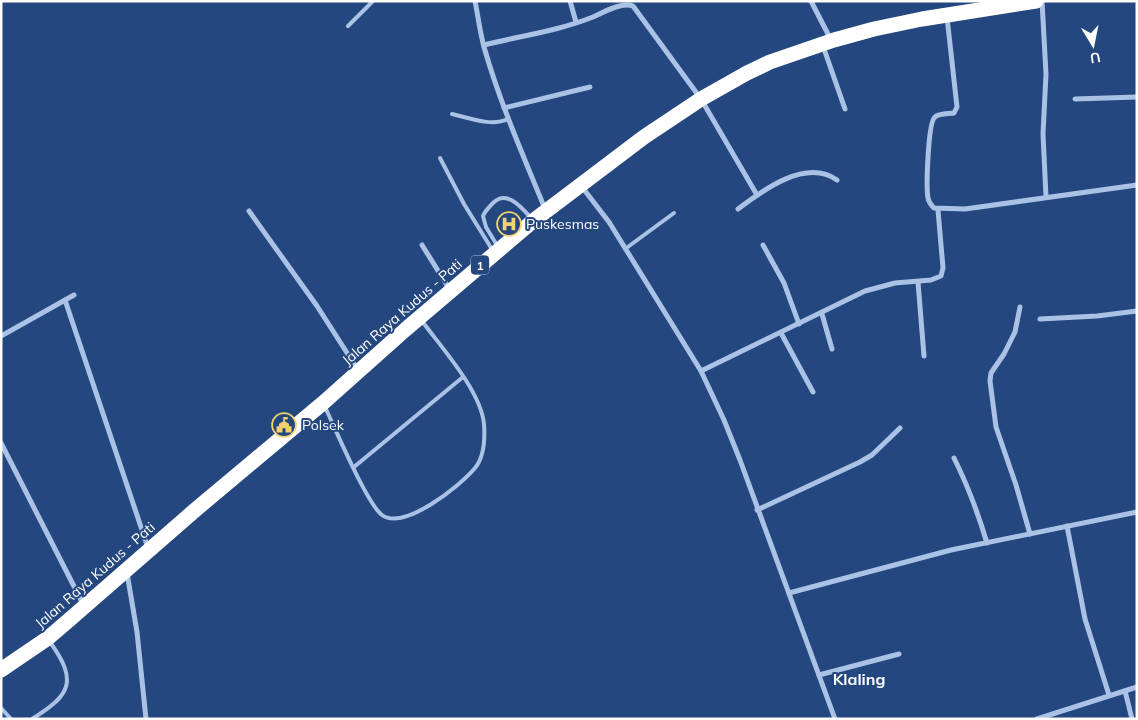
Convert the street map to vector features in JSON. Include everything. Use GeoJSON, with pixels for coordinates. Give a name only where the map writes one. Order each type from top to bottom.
{"type":"FeatureCollection","features":[{"type":"Feature","properties":{"kind":"highway","name":"Jalan Raya Kudus - Pati"},"geometry":{"type":"LineString","coordinates":[[1,670],[48,638],[323,403],[533,220],[644,136],[700,99],[747,73],[803,49],[827,42],[874,29],[946,15],[1036,1]]}},
{"type":"Feature","properties":{"kind":"street"},"geometry":{"type":"LineString","coordinates":[[476,1],[484,45],[504,108],[546,210]]}},
{"type":"Feature","properties":{"kind":"street"},"geometry":{"type":"LineString","coordinates":[[570,1],[576,22]]}},
{"type":"Feature","properties":{"kind":"street"},"geometry":{"type":"LineString","coordinates":[[634,1],[636,9]]}},
{"type":"Feature","properties":{"kind":"street"},"geometry":{"type":"LineString","coordinates":[[811,1],[827,42],[845,109]]}},
{"type":"Feature","properties":{"kind":"street"},"geometry":{"type":"LineString","coordinates":[[1042,1],[1046,74],[1043,134],[1046,197]]}},
{"type":"Feature","properties":{"kind":"street"},"geometry":{"type":"LineString","coordinates":[[484,45],[576,22],[626,4],[633,6],[700,99],[757,196]]}},
{"type":"Feature","properties":{"kind":"street"},"geometry":{"type":"LineString","coordinates":[[946,15],[957,108],[954,113],[933,118],[928,145],[928,198],[932,206],[938,210],[965,209],[1137,185]]}},
{"type":"Feature","properties":{"kind":"street"},"geometry":{"type":"LineString","coordinates":[[504,108],[590,87]]}},
{"type":"Feature","properties":{"kind":"street"},"geometry":{"type":"LineString","coordinates":[[1074,99],[1137,97]]}},
{"type":"Feature","properties":{"kind":"street"},"geometry":{"type":"LineString","coordinates":[[738,209],[787,179],[800,175],[824,173],[837,180]]}},
{"type":"Feature","properties":{"kind":"street"},"geometry":{"type":"LineString","coordinates":[[580,184],[609,222],[702,371],[727,428],[835,719]]}},
{"type":"Feature","properties":{"kind":"street"},"geometry":{"type":"LineString","coordinates":[[702,371],[822,314],[865,291],[878,286],[935,279],[943,272],[938,210]]}},
{"type":"Feature","properties":{"kind":"street"},"geometry":{"type":"LineString","coordinates":[[249,211],[317,306],[358,371]]}},
{"type":"Feature","properties":{"kind":"street"},"geometry":{"type":"LineString","coordinates":[[422,245],[451,291]]}},
{"type":"Feature","properties":{"kind":"street"},"geometry":{"type":"LineString","coordinates":[[764,245],[784,283],[799,324]]}},
{"type":"Feature","properties":{"kind":"street"},"geometry":{"type":"LineString","coordinates":[[918,282],[924,356]]}},
{"type":"Feature","properties":{"kind":"street"},"geometry":{"type":"LineString","coordinates":[[1,336],[74,295]]}},
{"type":"Feature","properties":{"kind":"street"},"geometry":{"type":"LineString","coordinates":[[65,300],[149,551]]}},
{"type":"Feature","properties":{"kind":"street"},"geometry":{"type":"LineString","coordinates":[[1020,307],[1015,332],[1004,354],[991,373],[990,381],[992,409],[996,427],[1030,534]]}},
{"type":"Feature","properties":{"kind":"street"},"geometry":{"type":"LineString","coordinates":[[1040,319],[1097,316],[1137,311]]}},
{"type":"Feature","properties":{"kind":"street"},"geometry":{"type":"LineString","coordinates":[[822,314],[832,349]]}},
{"type":"Feature","properties":{"kind":"street"},"geometry":{"type":"LineString","coordinates":[[781,333],[814,392]]}},
{"type":"Feature","properties":{"kind":"street"},"geometry":{"type":"LineString","coordinates":[[758,510],[860,462],[872,454],[900,428]]}},
{"type":"Feature","properties":{"kind":"street"},"geometry":{"type":"LineString","coordinates":[[1,443],[84,607]]}},
{"type":"Feature","properties":{"kind":"street"},"geometry":{"type":"LineString","coordinates":[[954,458],[977,510],[987,542]]}},
{"type":"Feature","properties":{"kind":"street"},"geometry":{"type":"LineString","coordinates":[[789,593],[887,566],[987,542],[1137,512]]}},
{"type":"Feature","properties":{"kind":"street"},"geometry":{"type":"LineString","coordinates":[[1067,526],[1085,618],[1109,695]]}},
{"type":"Feature","properties":{"kind":"street"},"geometry":{"type":"LineString","coordinates":[[127,570],[137,632],[146,719]]}},
{"type":"Feature","properties":{"kind":"street"},"geometry":{"type":"LineString","coordinates":[[819,675],[899,654]]}},
{"type":"Feature","properties":{"kind":"street"},"geometry":{"type":"LineString","coordinates":[[1037,719],[1137,687]]}},
{"type":"Feature","properties":{"kind":"street"},"geometry":{"type":"LineString","coordinates":[[1125,691],[1132,719]]}},
{"type":"Feature","properties":{"kind":"lane"},"geometry":{"type":"LineString","coordinates":[[348,26],[373,1]]}},
{"type":"Feature","properties":{"kind":"lane"},"geometry":{"type":"LineString","coordinates":[[452,114],[493,123],[508,119]]}},
{"type":"Feature","properties":{"kind":"lane"},"geometry":{"type":"LineString","coordinates":[[440,158],[464,204],[497,251]]}},
{"type":"Feature","properties":{"kind":"lane"},"geometry":{"type":"LineString","coordinates":[[497,251],[483,219],[484,213],[494,201],[503,198],[514,201],[533,220]]}},
{"type":"Feature","properties":{"kind":"lane"},"geometry":{"type":"LineString","coordinates":[[625,249],[674,213]]}},
{"type":"Feature","properties":{"kind":"lane"},"geometry":{"type":"LineString","coordinates":[[323,403],[354,467],[380,514],[396,519],[411,516],[457,485],[476,467],[482,453],[484,422],[480,409],[463,377],[419,318]]}},
{"type":"Feature","properties":{"kind":"lane"},"geometry":{"type":"LineString","coordinates":[[354,467],[463,377]]}},
{"type":"Feature","properties":{"kind":"lane"},"geometry":{"type":"LineString","coordinates":[[32,719],[56,702],[63,694],[68,676],[65,666],[48,638]]}},
{"type":"Feature","properties":{"kind":"lane"},"geometry":{"type":"LineString","coordinates":[[1,708],[11,719]]}},
{"type":"Feature","properties":{"kind":"place","name":"Puskesmas"},"geometry":{"type":"Point","coordinates":[509,224]}},
{"type":"Feature","properties":{"kind":"place","name":"Polsek"},"geometry":{"type":"Point","coordinates":[284,425]}},
{"type":"Feature","properties":{"kind":"district","name":"Klaling"},"geometry":{"type":"Point","coordinates":[859,679]}}]}
